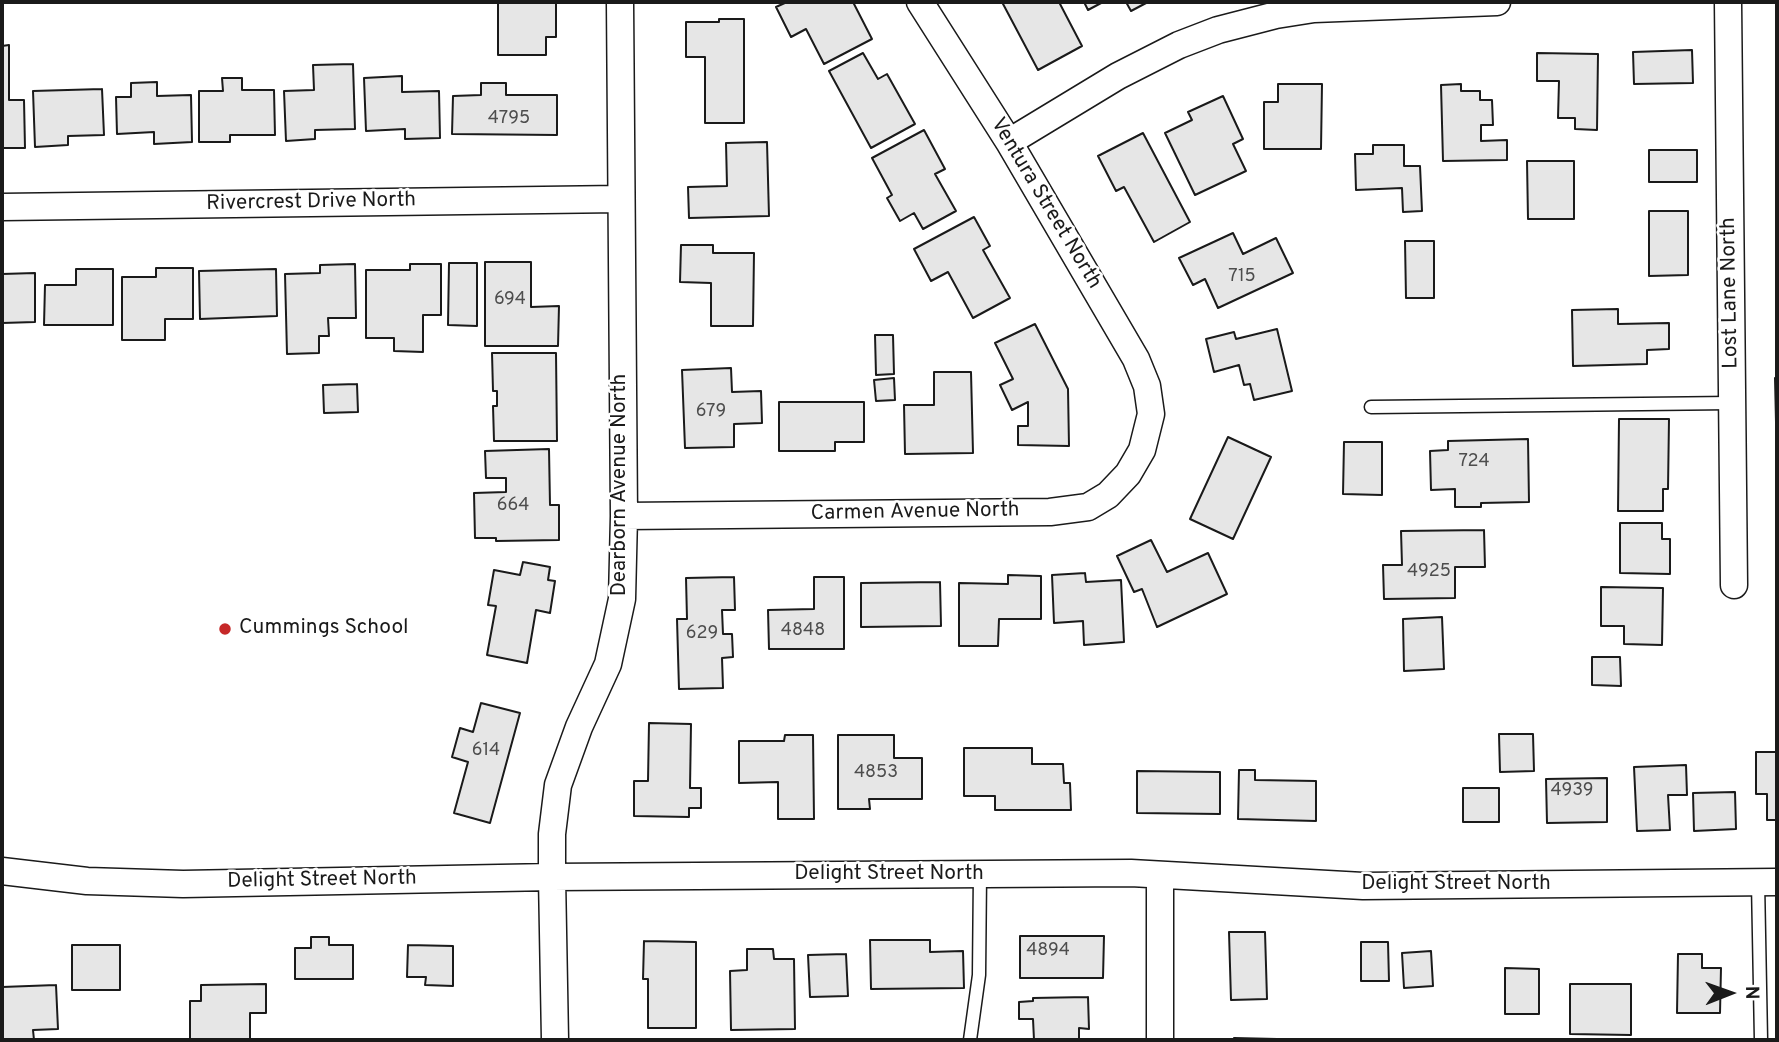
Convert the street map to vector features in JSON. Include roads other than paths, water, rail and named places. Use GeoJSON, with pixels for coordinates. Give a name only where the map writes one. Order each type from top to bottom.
{"type":"FeatureCollection","features":[{"type":"Feature","properties":{"kind":"street","name":"Dearborn Avenue North"},"geometry":{"type":"LineString","coordinates":[[555,1040],[552,834],[558,785],[579,727],[608,664],[622,599],[624,516],[620,2]]}},
{"type":"Feature","properties":{"kind":"street","name":"Ventura Street North"},"geometry":{"type":"LineString","coordinates":[[920,2],[1009,142],[1136,359],[1147,386],[1151,414]]}},
{"type":"Feature","properties":{"kind":"street"},"geometry":{"type":"LineString","coordinates":[[1009,142],[1118,76],[1179,45],[1218,30],[1276,15],[1314,9],[1497,2]]}},
{"type":"Feature","properties":{"kind":"street","name":"Lost Lane North"},"geometry":{"type":"LineString","coordinates":[[1728,2],[1734,585]]}},
{"type":"Feature","properties":{"kind":"street","name":"Rivercrest Drive North"},"geometry":{"type":"LineString","coordinates":[[2,207],[620,199]]}},
{"type":"Feature","properties":{"kind":"street","name":"Carmen Avenue North"},"geometry":{"type":"LineString","coordinates":[[624,516],[1051,512],[1088,507],[1108,495],[1128,474],[1142,450],[1151,414]]}},
{"type":"Feature","properties":{"kind":"street","name":"Delight Street North"},"geometry":{"type":"LineString","coordinates":[[2,871],[87,880],[183,884],[552,877],[1131,873],[1363,886],[1768,882]]}},
{"type":"Feature","properties":{"kind":"street"},"geometry":{"type":"LineString","coordinates":[[1160,875],[1160,1040]]}},
{"type":"Feature","properties":{"kind":"lane"},"geometry":{"type":"LineString","coordinates":[[1371,407],[1732,403]]}},
{"type":"Feature","properties":{"kind":"lane"},"geometry":{"type":"LineString","coordinates":[[970,1040],[979,975],[981,874]]}},
{"type":"Feature","properties":{"kind":"lane"},"geometry":{"type":"LineString","coordinates":[[1761,1040],[1768,882]]}},
{"type":"Feature","properties":{"kind":"place","name":"Cummings School"},"geometry":{"type":"Point","coordinates":[225,629]}}]}
